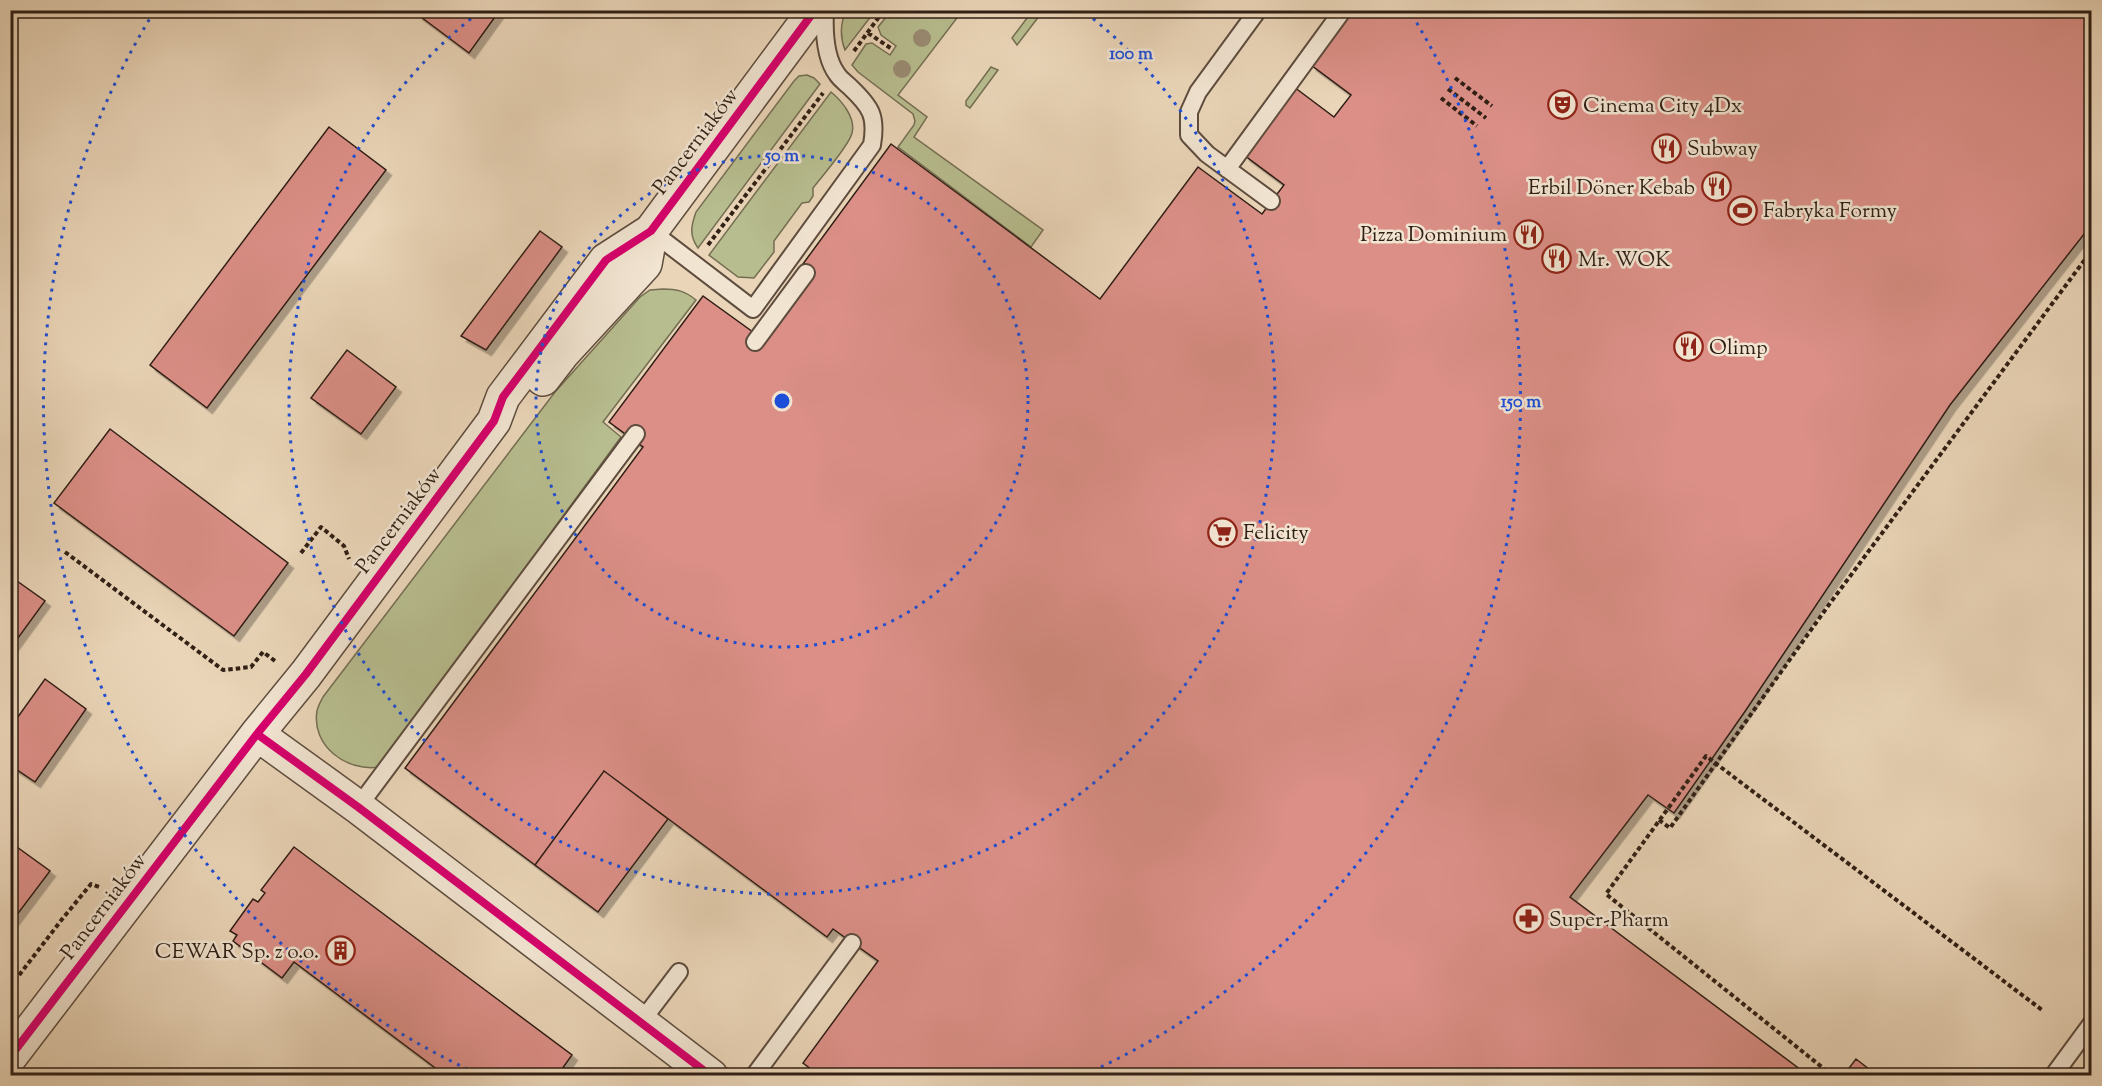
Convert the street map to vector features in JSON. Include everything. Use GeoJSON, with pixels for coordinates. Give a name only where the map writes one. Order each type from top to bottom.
{"type":"FeatureCollection","features":[{"type":"Feature","properties":{"kind":"street","name":"Pancerniaków"},"geometry":{"type":"LineString","coordinates":[[10,1057],[257,734],[306,674],[494,421],[503,397],[606,260],[651,231],[815,10]]}},
{"type":"Feature","properties":{"kind":"street"},"geometry":{"type":"LineString","coordinates":[[257,734],[358,807],[711,1076]]}},
{"type":"Feature","properties":{"kind":"lane"},"geometry":{"type":"LineString","coordinates":[[651,231],[753,309],[872,145],[874,122],[871,112],[859,96],[837,75],[831,62],[825,35],[825,10]]}},
{"type":"Feature","properties":{"kind":"lane"},"geometry":{"type":"LineString","coordinates":[[1258,10],[1198,92],[1189,112],[1188,135],[1207,154],[1271,201]]}},
{"type":"Feature","properties":{"kind":"lane"},"geometry":{"type":"LineString","coordinates":[[1227,169],[1343,10]]}},
{"type":"Feature","properties":{"kind":"lane"},"geometry":{"type":"LineString","coordinates":[[755,342],[806,273]]}},
{"type":"Feature","properties":{"kind":"lane"},"geometry":{"type":"LineString","coordinates":[[358,807],[414,735],[636,434]]}},
{"type":"Feature","properties":{"kind":"lane"},"geometry":{"type":"LineString","coordinates":[[754,1076],[852,943]]}},
{"type":"Feature","properties":{"kind":"lane"},"geometry":{"type":"LineString","coordinates":[[641,1022],[679,972]]}},
{"type":"Feature","properties":{"kind":"lane"},"geometry":{"type":"LineString","coordinates":[[2053,1076],[2091,1023]]}},
{"type":"Feature","properties":{"kind":"path"},"geometry":{"type":"LineString","coordinates":[[707,246],[884,10]]}},
{"type":"Feature","properties":{"kind":"path"},"geometry":{"type":"LineString","coordinates":[[868,33],[891,50]]}},
{"type":"Feature","properties":{"kind":"path"},"geometry":{"type":"LineString","coordinates":[[1455,78],[1492,106]]}},
{"type":"Feature","properties":{"kind":"path"},"geometry":{"type":"LineString","coordinates":[[1448,89],[1486,118]]}},
{"type":"Feature","properties":{"kind":"path"},"geometry":{"type":"LineString","coordinates":[[1441,98],[1477,126]]}},
{"type":"Feature","properties":{"kind":"path"},"geometry":{"type":"LineString","coordinates":[[1659,820],[1671,828],[1828,606],[2091,250]]}},
{"type":"Feature","properties":{"kind":"path"},"geometry":{"type":"LineString","coordinates":[[301,554],[321,527],[338,538],[344,546],[348,554],[349,566]]}},
{"type":"Feature","properties":{"kind":"path"},"geometry":{"type":"LineString","coordinates":[[65,552],[223,670],[251,667],[263,652],[282,666]]}},
{"type":"Feature","properties":{"kind":"path"},"geometry":{"type":"LineString","coordinates":[[1833,1076],[1606,894],[1706,756],[2042,1010]]}},
{"type":"Feature","properties":{"kind":"path"},"geometry":{"type":"LineString","coordinates":[[10,987],[91,884],[102,888]]}},
{"type":"Feature","properties":{"kind":"green space"},"geometry":{"type":"Polygon","coordinates":[[[1033,10],[1043,11],[1017,45],[1012,38],[1033,10]]]}},
{"type":"Feature","properties":{"kind":"green space"},"geometry":{"type":"Polygon","coordinates":[[[846,11],[875,11],[845,50],[841,31],[846,11]]]}},
{"type":"Feature","properties":{"kind":"green space"},"geometry":{"type":"Polygon","coordinates":[[[891,11],[955,11],[960,14],[898,95],[927,117],[914,137],[1043,230],[1031,247],[898,147],[914,125],[913,114],[852,65],[866,44],[872,43],[890,55],[896,46],[881,35],[878,27],[891,11]]]}},
{"type":"Feature","properties":{"kind":"green space"},"geometry":{"type":"Polygon","coordinates":[[[991,67],[998,70],[970,108],[966,105],[966,101],[991,67]]]}},
{"type":"Feature","properties":{"kind":"green space"},"geometry":{"type":"Polygon","coordinates":[[[807,75],[820,84],[698,248],[693,239],[692,230],[696,212],[794,81],[799,76],[807,75]]]}},
{"type":"Feature","properties":{"kind":"green space"},"geometry":{"type":"Polygon","coordinates":[[[831,92],[844,105],[850,116],[853,127],[850,139],[813,188],[813,196],[809,202],[802,203],[774,241],[774,252],[754,278],[738,277],[709,255],[831,92]]]}},
{"type":"Feature","properties":{"kind":"green space"},"geometry":{"type":"Polygon","coordinates":[[[650,290],[681,291],[696,300],[603,422],[621,437],[379,767],[355,765],[344,761],[334,754],[320,735],[317,711],[323,697],[555,392],[640,297],[650,290]]]}},
{"type":"Feature","properties":{"kind":"building"},"geometry":{"type":"Polygon","coordinates":[[[419,10],[500,10],[469,53],[417,14],[419,10]]]}},
{"type":"Feature","properties":{"kind":"building","name":"Felicity"},"geometry":{"type":"Polygon","coordinates":[[[1352,10],[2092,10],[2092,224],[1950,405],[1746,710],[1674,813],[1648,795],[1570,897],[1809,1076],[820,1076],[803,1063],[878,961],[833,929],[827,937],[604,771],[535,865],[405,768],[643,447],[609,422],[703,296],[753,332],[891,144],[1100,299],[1198,167],[1262,214],[1284,185],[1244,155],[1294,87],[1334,117],[1351,95],[1311,65],[1352,10]]]}},
{"type":"Feature","properties":{"kind":"building"},"geometry":{"type":"Polygon","coordinates":[[[329,127],[386,170],[207,408],[150,365],[329,127]]]}},
{"type":"Feature","properties":{"kind":"building"},"geometry":{"type":"Polygon","coordinates":[[[540,231],[562,247],[486,350],[461,336],[540,231]]]}},
{"type":"Feature","properties":{"kind":"building"},"geometry":{"type":"Polygon","coordinates":[[[347,350],[396,387],[361,434],[311,398],[347,350]]]}},
{"type":"Feature","properties":{"kind":"building"},"geometry":{"type":"Polygon","coordinates":[[[110,429],[288,563],[234,636],[54,503],[110,429]]]}},
{"type":"Feature","properties":{"kind":"building"},"geometry":{"type":"Polygon","coordinates":[[[10,576],[45,601],[10,649],[10,576]]]}},
{"type":"Feature","properties":{"kind":"building"},"geometry":{"type":"Polygon","coordinates":[[[45,679],[86,709],[35,782],[10,765],[10,728],[45,679]]]}},
{"type":"Feature","properties":{"kind":"building"},"geometry":{"type":"Polygon","coordinates":[[[604,771],[668,819],[598,912],[535,865],[604,771]]]}},
{"type":"Feature","properties":{"kind":"building"},"geometry":{"type":"Polygon","coordinates":[[[10,842],[50,871],[10,924],[10,842]]]}},
{"type":"Feature","properties":{"kind":"building","name":"CEWAR Sp. z o.o."},"geometry":{"type":"Polygon","coordinates":[[[294,847],[572,1055],[557,1076],[446,1076],[294,962],[282,978],[233,941],[237,935],[230,931],[253,899],[258,902],[265,893],[261,890],[294,847]]]}},
{"type":"Feature","properties":{"kind":"building"},"geometry":{"type":"Polygon","coordinates":[[[1856,1059],[1878,1076],[1843,1076],[1856,1059]]]}},
{"type":"Feature","properties":{"kind":"cycle path"},"geometry":{"type":"LineString","coordinates":[[10,1057],[257,734],[306,674],[494,421],[503,397],[606,260],[651,231],[815,10]]}},
{"type":"Feature","properties":{"kind":"cycle path"},"geometry":{"type":"LineString","coordinates":[[257,734],[358,807],[711,1076]]}},
{"type":"Feature","properties":{"kind":"place","name":"Cinema City 4Dx"},"geometry":{"type":"Point","coordinates":[1562,105]}},
{"type":"Feature","properties":{"kind":"place","name":"Subway"},"geometry":{"type":"Point","coordinates":[1666,148]}},
{"type":"Feature","properties":{"kind":"place","name":"Erbil Döner Kebab"},"geometry":{"type":"Point","coordinates":[1716,187]}},
{"type":"Feature","properties":{"kind":"place","name":"Fabryka Formy"},"geometry":{"type":"Point","coordinates":[1742,210]}},
{"type":"Feature","properties":{"kind":"place","name":"Pizza Dominium"},"geometry":{"type":"Point","coordinates":[1528,234]}},
{"type":"Feature","properties":{"kind":"place","name":"Mr. WOK"},"geometry":{"type":"Point","coordinates":[1557,259]}},
{"type":"Feature","properties":{"kind":"place","name":"Olimp"},"geometry":{"type":"Point","coordinates":[1688,347]}},
{"type":"Feature","properties":{"kind":"place","name":"Felicity"},"geometry":{"type":"Point","coordinates":[1222,532]}},
{"type":"Feature","properties":{"kind":"place","name":"Super-Pharm"},"geometry":{"type":"Point","coordinates":[1528,919]}},
{"type":"Feature","properties":{"kind":"place","name":"CEWAR Sp. z o.o."},"geometry":{"type":"Point","coordinates":[340,951]}}]}
